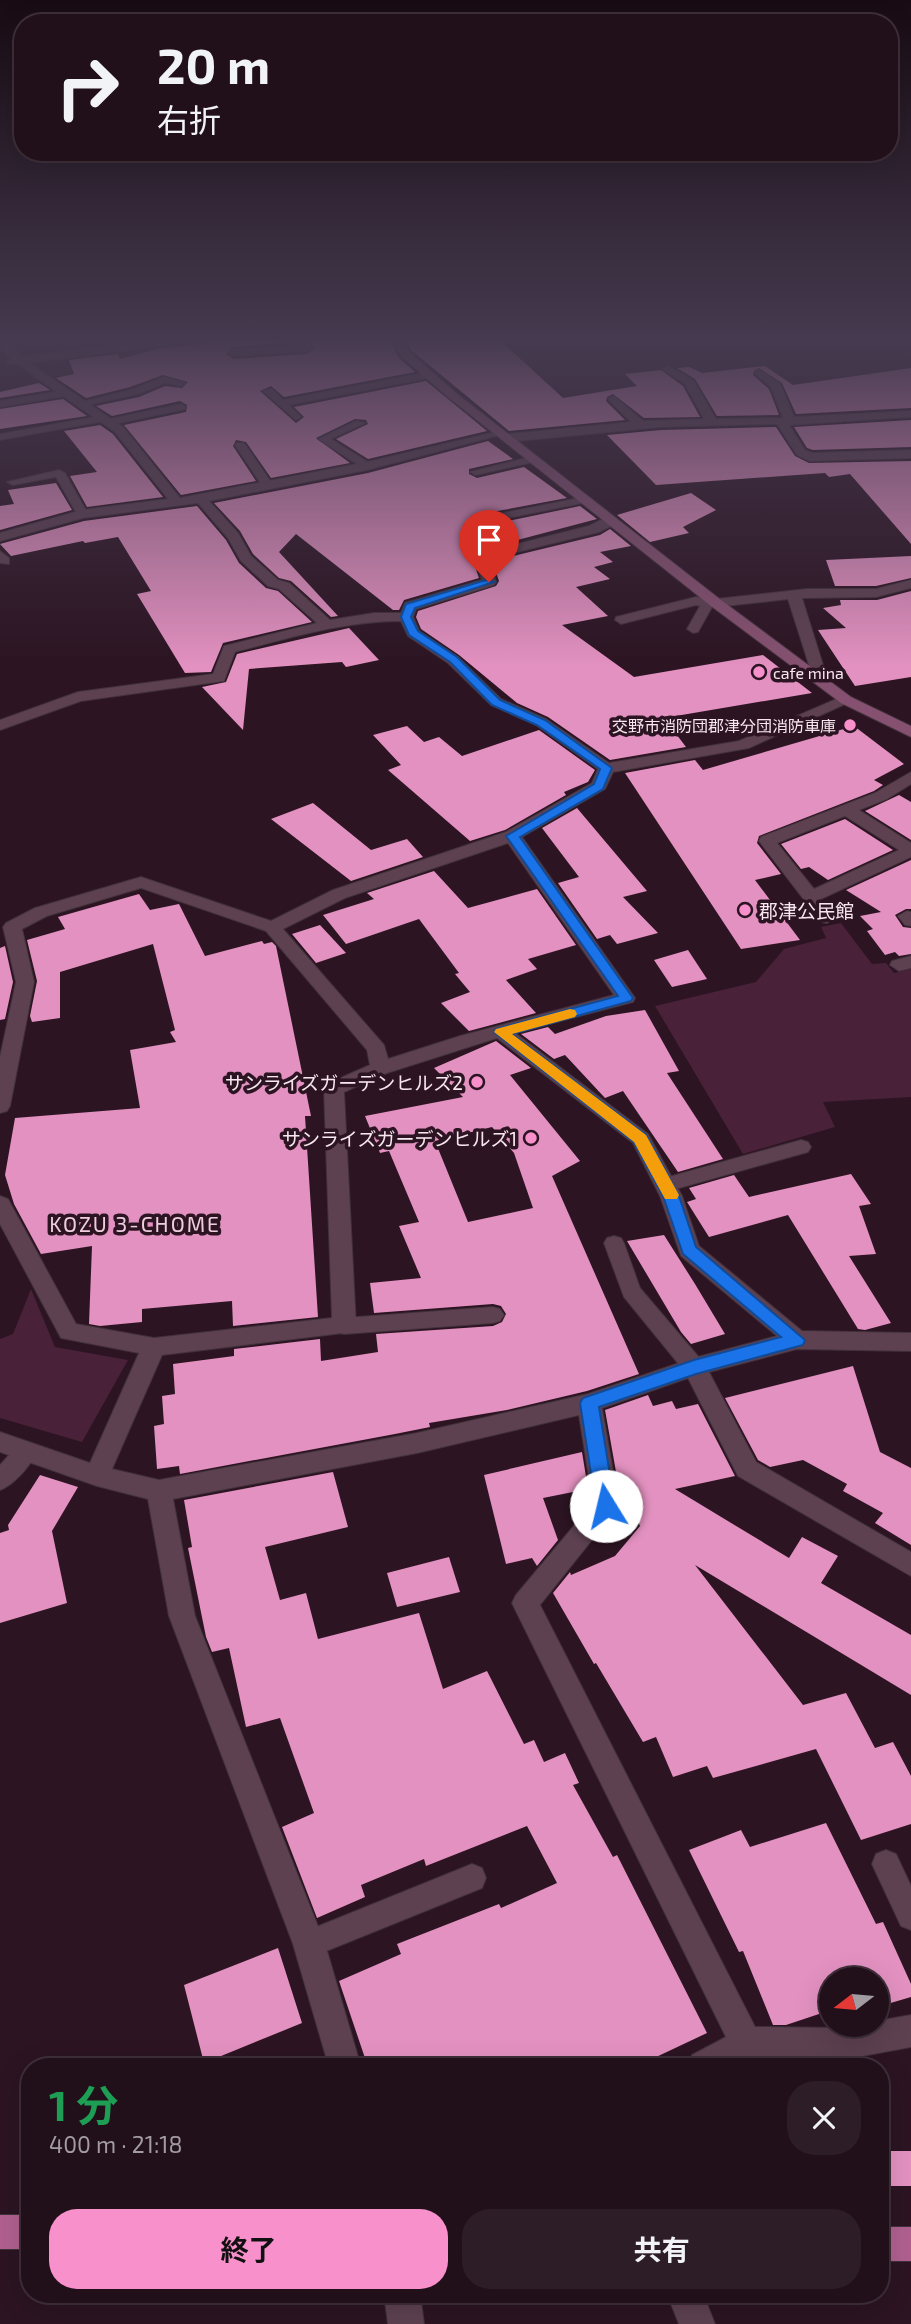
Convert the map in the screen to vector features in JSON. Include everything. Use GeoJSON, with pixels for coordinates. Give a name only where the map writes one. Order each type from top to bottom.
{"type":"FeatureCollection","features":[{"type":"Feature","properties":{"kind":"main road"},"geometry":{"type":"LineString","coordinates":[[0,2232],[21,2232]]}},
{"type":"Feature","properties":{"kind":"main road"},"geometry":{"type":"LineString","coordinates":[[889,2244],[911,2244]]}},
{"type":"Feature","properties":{"kind":"street"},"geometry":{"type":"LineString","coordinates":[[141,450],[177,502]]}},
{"type":"Feature","properties":{"kind":"street"},"geometry":{"type":"LineString","coordinates":[[0,537],[82,514],[201,499],[436,450]]}},
{"type":"Feature","properties":{"kind":"street"},"geometry":{"type":"LineString","coordinates":[[523,450],[711,603],[846,700],[911,732]]}},
{"type":"Feature","properties":{"kind":"street"},"geometry":{"type":"LineString","coordinates":[[800,450],[810,457],[911,454]]}},
{"type":"Feature","properties":{"kind":"street"},"geometry":{"type":"LineString","coordinates":[[201,499],[233,536],[246,558],[274,583],[284,586],[327,625]]}},
{"type":"Feature","properties":{"kind":"street"},"geometry":{"type":"LineString","coordinates":[[610,521],[594,529],[482,557],[489,582],[410,606],[406,617],[413,633],[453,660],[496,702],[541,722],[606,768],[743,745],[846,700]]}},
{"type":"Feature","properties":{"kind":"street"},"geometry":{"type":"LineString","coordinates":[[711,603],[794,595],[876,593],[911,584]]}},
{"type":"Feature","properties":{"kind":"street"},"geometry":{"type":"LineString","coordinates":[[794,595],[821,681]]}},
{"type":"Feature","properties":{"kind":"street"},"geometry":{"type":"LineString","coordinates":[[0,725],[78,698],[219,678],[229,649],[327,625],[374,617],[406,617]]}},
{"type":"Feature","properties":{"kind":"street"},"geometry":{"type":"LineString","coordinates":[[272,927],[339,894],[512,836],[599,786],[606,768]]}},
{"type":"Feature","properties":{"kind":"street"},"geometry":{"type":"LineString","coordinates":[[827,918],[767,841],[881,796],[911,777]]}},
{"type":"Feature","properties":{"kind":"street"},"geometry":{"type":"LineString","coordinates":[[846,809],[911,850]]}},
{"type":"Feature","properties":{"kind":"street"},"geometry":{"type":"LineString","coordinates":[[0,1204],[69,1332],[154,1347],[344,1326],[334,1089],[380,1068],[626,998],[512,836]]}},
{"type":"Feature","properties":{"kind":"street"},"geometry":{"type":"LineString","coordinates":[[811,897],[911,850]]}},
{"type":"Feature","properties":{"kind":"street"},"geometry":{"type":"LineString","coordinates":[[0,1106],[4,1069],[25,982],[6,924],[141,882],[272,927],[377,1049],[380,1068]]}},
{"type":"Feature","properties":{"kind":"street"},"geometry":{"type":"LineString","coordinates":[[501,1032],[640,1139],[665,1185],[689,1250],[797,1340]]}},
{"type":"Feature","properties":{"kind":"street"},"geometry":{"type":"LineString","coordinates":[[0,1442],[97,1476],[159,1491],[417,1443],[589,1403],[694,1367],[797,1340],[911,1342]]}},
{"type":"Feature","properties":{"kind":"street"},"geometry":{"type":"LineString","coordinates":[[97,1476],[154,1347]]}},
{"type":"Feature","properties":{"kind":"street"},"geometry":{"type":"LineString","coordinates":[[694,1367],[747,1469],[911,1565]]}},
{"type":"Feature","properties":{"kind":"street"},"geometry":{"type":"LineString","coordinates":[[589,1403],[606,1506],[525,1603],[746,2043]]}},
{"type":"Feature","properties":{"kind":"street"},"geometry":{"type":"LineString","coordinates":[[159,1491],[183,1616],[309,1944],[342,2058]]}},
{"type":"Feature","properties":{"kind":"street"},"geometry":{"type":"LineString","coordinates":[[720,2058],[746,2043],[841,2044],[911,2031]]}},
{"type":"Feature","properties":{"kind":"street"},"geometry":{"type":"LineString","coordinates":[[403,2303],[406,2324]]}},
{"type":"Feature","properties":{"kind":"street"},"geometry":{"type":"LineString","coordinates":[[689,2303],[697,2324]]}},
{"type":"Feature","properties":{"kind":"lane"},"geometry":{"type":"LineString","coordinates":[[244,450],[267,485]]}},
{"type":"Feature","properties":{"kind":"lane"},"geometry":{"type":"LineString","coordinates":[[342,450],[368,466]]}},
{"type":"Feature","properties":{"kind":"lane"},"geometry":{"type":"LineString","coordinates":[[476,472],[534,459]]}},
{"type":"Feature","properties":{"kind":"lane"},"geometry":{"type":"LineString","coordinates":[[13,482],[73,471]]}},
{"type":"Feature","properties":{"kind":"lane"},"geometry":{"type":"LineString","coordinates":[[59,473],[82,514]]}},
{"type":"Feature","properties":{"kind":"lane"},"geometry":{"type":"LineString","coordinates":[[493,518],[584,500]]}},
{"type":"Feature","properties":{"kind":"lane"},"geometry":{"type":"LineString","coordinates":[[621,620],[696,601],[711,603],[694,629]]}},
{"type":"Feature","properties":{"kind":"lane"},"geometry":{"type":"LineString","coordinates":[[665,1185],[801,1147]]}},
{"type":"Feature","properties":{"kind":"lane"},"geometry":{"type":"LineString","coordinates":[[614,1243],[631,1290],[694,1367]]}},
{"type":"Feature","properties":{"kind":"lane"},"geometry":{"type":"LineString","coordinates":[[344,1326],[494,1315]]}},
{"type":"Feature","properties":{"kind":"lane"},"geometry":{"type":"LineString","coordinates":[[0,1480],[26,1452]]}},
{"type":"Feature","properties":{"kind":"lane"},"geometry":{"type":"LineString","coordinates":[[886,1864],[911,1916]]}},
{"type":"Feature","properties":{"kind":"lane"},"geometry":{"type":"LineString","coordinates":[[309,1944],[472,1878]]}},
{"type":"Feature","properties":{"kind":"shaded area"},"geometry":{"type":"Polygon","coordinates":[[[841,923],[872,964],[886,963],[894,973],[911,969],[911,1097],[823,1102],[835,1127],[743,1154],[655,1006],[756,982],[784,949],[826,938],[821,927],[841,923]]]}},
{"type":"Feature","properties":{"kind":"shaded area"},"geometry":{"type":"Polygon","coordinates":[[[31,1289],[55,1347],[128,1360],[82,1442],[0,1418],[0,1339],[13,1334],[31,1289]]]}},
{"type":"Feature","properties":{"kind":"building"},"geometry":{"type":"Polygon","coordinates":[[[80,450],[126,450],[163,497],[87,507],[70,476],[97,472],[80,450]]]}},
{"type":"Feature","properties":{"kind":"building"},"geometry":{"type":"Polygon","coordinates":[[[145,450],[236,450],[256,481],[181,495],[145,450]]]}},
{"type":"Feature","properties":{"kind":"building"},"geometry":{"type":"Polygon","coordinates":[[[252,450],[333,450],[350,463],[271,478],[252,450]]]}},
{"type":"Feature","properties":{"kind":"building"},"geometry":{"type":"Polygon","coordinates":[[[354,450],[404,450],[368,459],[354,450]]]}},
{"type":"Feature","properties":{"kind":"building"},"geometry":{"type":"Polygon","coordinates":[[[453,450],[501,450],[513,459],[469,469],[469,474],[477,478],[524,467],[567,498],[492,512],[485,517],[486,520],[494,524],[580,506],[597,519],[476,551],[472,558],[479,578],[404,600],[399,610],[393,610],[296,534],[279,552],[338,616],[331,617],[291,581],[279,578],[253,554],[240,531],[214,503],[368,473],[453,450]]]}},
{"type":"Feature","properties":{"kind":"building"},"geometry":{"type":"Polygon","coordinates":[[[622,450],[791,450],[795,456],[809,463],[911,461],[911,544],[850,474],[829,477],[825,473],[656,485],[622,450]]]}},
{"type":"Feature","properties":{"kind":"building"},"geometry":{"type":"Polygon","coordinates":[[[56,483],[72,510],[0,530],[0,506],[14,504],[8,490],[56,483]]]}},
{"type":"Feature","properties":{"kind":"building"},"geometry":{"type":"Polygon","coordinates":[[[691,493],[716,510],[683,527],[689,533],[650,542],[617,515],[691,493]]]}},
{"type":"Feature","properties":{"kind":"building"},"geometry":{"type":"Polygon","coordinates":[[[197,506],[226,540],[239,563],[266,588],[278,591],[312,622],[223,643],[211,672],[185,673],[137,594],[151,591],[118,537],[85,543],[83,541],[11,556],[0,544],[84,521],[197,506]]]}},
{"type":"Feature","properties":{"kind":"building"},"geometry":{"type":"Polygon","coordinates":[[[610,529],[631,546],[600,552],[613,562],[594,567],[610,579],[576,587],[608,616],[562,625],[634,677],[763,655],[812,693],[664,718],[686,747],[610,760],[548,717],[517,703],[459,655],[421,629],[416,617],[418,611],[496,586],[499,581],[492,561],[600,535],[610,529]]]}},
{"type":"Feature","properties":{"kind":"building"},"geometry":{"type":"Polygon","coordinates":[[[911,556],[911,578],[876,586],[835,586],[826,560],[911,556]]]}},
{"type":"Feature","properties":{"kind":"building"},"geometry":{"type":"Polygon","coordinates":[[[911,591],[911,677],[855,686],[818,630],[846,628],[823,608],[841,605],[840,600],[877,600],[911,591]]]}},
{"type":"Feature","properties":{"kind":"building"},"geometry":{"type":"Polygon","coordinates":[[[349,628],[379,660],[346,667],[342,662],[249,669],[243,730],[202,687],[226,682],[237,654],[349,628]]]}},
{"type":"Feature","properties":{"kind":"building"},"geometry":{"type":"Polygon","coordinates":[[[407,726],[424,742],[439,737],[462,756],[539,730],[595,770],[588,782],[564,792],[566,795],[505,830],[470,841],[388,770],[401,765],[373,735],[407,726]]]}},
{"type":"Feature","properties":{"kind":"building"},"geometry":{"type":"Polygon","coordinates":[[[854,726],[904,764],[874,780],[883,785],[874,791],[759,836],[757,843],[781,874],[755,880],[800,940],[741,949],[625,773],[695,760],[703,770],[854,726]]]}},
{"type":"Feature","properties":{"kind":"building"},"geometry":{"type":"Polygon","coordinates":[[[899,795],[911,802],[911,840],[865,811],[899,795]]]}},
{"type":"Feature","properties":{"kind":"building"},"geometry":{"type":"Polygon","coordinates":[[[313,803],[371,850],[407,839],[423,857],[351,881],[271,819],[313,803]]]}},
{"type":"Feature","properties":{"kind":"building"},"geometry":{"type":"Polygon","coordinates":[[[577,808],[647,891],[623,897],[658,933],[617,944],[610,935],[597,939],[558,883],[579,877],[542,828],[577,808]]]}},
{"type":"Feature","properties":{"kind":"building"},"geometry":{"type":"Polygon","coordinates":[[[845,819],[893,850],[828,880],[809,867],[801,869],[781,844],[845,819]]]}},
{"type":"Feature","properties":{"kind":"building"},"geometry":{"type":"Polygon","coordinates":[[[911,860],[911,909],[895,915],[903,927],[911,928],[911,954],[899,956],[895,952],[885,955],[867,931],[873,929],[860,916],[881,912],[846,890],[911,860]]]}},
{"type":"Feature","properties":{"kind":"building"},"geometry":{"type":"Polygon","coordinates":[[[434,871],[468,908],[537,889],[576,945],[528,959],[537,969],[506,980],[536,1013],[469,1031],[441,1003],[470,992],[419,919],[346,944],[323,915],[374,899],[367,893],[434,871]]]}},
{"type":"Feature","properties":{"kind":"building"},"geometry":{"type":"Polygon","coordinates":[[[139,894],[150,910],[179,904],[205,956],[262,941],[264,944],[272,942],[276,946],[311,1116],[305,1116],[318,1317],[233,1326],[232,1301],[142,1309],[142,1322],[100,1326],[89,1324],[92,1246],[41,1254],[14,1204],[5,1175],[15,1118],[140,1108],[130,1050],[176,1042],[170,1032],[175,1030],[153,944],[60,972],[60,1018],[32,1022],[30,1016],[37,981],[27,940],[65,929],[58,917],[139,894]]]}},
{"type":"Feature","properties":{"kind":"building"},"geometry":{"type":"Polygon","coordinates":[[[320,925],[346,953],[316,963],[292,934],[320,925]]]}},
{"type":"Feature","properties":{"kind":"building"},"geometry":{"type":"Polygon","coordinates":[[[5,946],[13,982],[5,1019],[0,1020],[0,948],[5,946]]]}},
{"type":"Feature","properties":{"kind":"building"},"geometry":{"type":"Polygon","coordinates":[[[688,950],[707,979],[672,987],[654,960],[688,950]]]}},
{"type":"Feature","properties":{"kind":"building"},"geometry":{"type":"Polygon","coordinates":[[[645,1010],[679,1071],[667,1073],[723,1159],[678,1172],[623,1091],[605,1098],[565,1055],[554,1059],[521,1034],[548,1027],[555,1034],[606,1016],[645,1010]]]}},
{"type":"Feature","properties":{"kind":"building"},"geometry":{"type":"Polygon","coordinates":[[[496,1041],[531,1068],[510,1075],[580,1161],[552,1176],[639,1374],[587,1391],[507,1410],[429,1423],[430,1427],[395,1434],[180,1474],[179,1466],[157,1469],[154,1426],[164,1424],[162,1396],[175,1394],[173,1364],[234,1356],[234,1349],[320,1339],[321,1361],[378,1352],[376,1334],[493,1326],[502,1322],[506,1314],[501,1306],[493,1304],[374,1313],[370,1283],[421,1278],[399,1226],[419,1222],[389,1151],[380,1153],[365,1116],[463,1097],[434,1068],[496,1041]],[[492,1127],[435,1141],[468,1222],[533,1208],[514,1153],[492,1127]]]}},
{"type":"Feature","properties":{"kind":"building"},"geometry":{"type":"Polygon","coordinates":[[[851,1174],[871,1204],[859,1206],[876,1254],[849,1256],[891,1323],[865,1330],[858,1329],[788,1215],[709,1237],[687,1202],[696,1199],[689,1188],[734,1175],[749,1197],[851,1174]]]}},
{"type":"Feature","properties":{"kind":"building"},"geometry":{"type":"Polygon","coordinates":[[[664,1235],[725,1334],[691,1344],[681,1332],[627,1241],[664,1235]]]}},
{"type":"Feature","properties":{"kind":"building"},"geometry":{"type":"Polygon","coordinates":[[[853,1366],[880,1452],[911,1468],[911,1545],[875,1523],[883,1513],[843,1491],[847,1484],[803,1460],[770,1467],[758,1460],[725,1398],[853,1366]]]}},
{"type":"Feature","properties":{"kind":"building"},"geometry":{"type":"Polygon","coordinates":[[[648,1395],[653,1406],[672,1401],[676,1409],[698,1404],[735,1476],[675,1489],[789,1558],[802,1537],[838,1556],[821,1583],[911,1635],[911,1695],[695,1565],[803,1705],[846,1693],[875,1748],[893,1742],[911,1776],[911,1824],[861,1840],[816,1749],[713,1778],[707,1766],[673,1777],[656,1737],[643,1742],[596,1663],[594,1664],[553,1593],[570,1572],[571,1575],[615,1556],[640,1526],[618,1483],[605,1410],[648,1395]]]}},
{"type":"Feature","properties":{"kind":"building"},"geometry":{"type":"Polygon","coordinates":[[[582,1452],[588,1489],[543,1498],[558,1540],[537,1566],[532,1558],[506,1564],[484,1475],[582,1452]]]}},
{"type":"Feature","properties":{"kind":"building"},"geometry":{"type":"Polygon","coordinates":[[[333,1472],[348,1527],[265,1547],[280,1600],[306,1593],[318,1639],[419,1613],[443,1689],[487,1671],[524,1744],[534,1740],[544,1762],[565,1753],[579,1783],[573,1785],[613,1857],[617,1855],[707,2033],[654,2058],[365,2058],[339,1981],[401,1954],[397,1944],[499,1904],[501,1908],[557,1883],[527,1826],[426,1866],[424,1859],[361,1885],[365,1897],[317,1918],[282,1827],[314,1813],[280,1718],[246,1727],[229,1648],[212,1652],[206,1637],[188,1548],[192,1547],[184,1500],[333,1472]]]}},
{"type":"Feature","properties":{"kind":"building"},"geometry":{"type":"Polygon","coordinates":[[[40,1475],[78,1487],[52,1531],[67,1603],[0,1623],[0,1533],[9,1530],[8,1525],[40,1475]]]}},
{"type":"Feature","properties":{"kind":"building"},"geometry":{"type":"Polygon","coordinates":[[[449,1557],[460,1592],[397,1607],[387,1573],[449,1557]]]}},
{"type":"Feature","properties":{"kind":"building"},"geometry":{"type":"Polygon","coordinates":[[[826,1823],[876,1924],[883,1922],[911,1984],[911,1997],[889,2003],[889,1967],[819,1967],[819,2014],[786,2025],[773,2025],[743,1951],[739,1952],[689,1850],[741,1830],[750,1847],[826,1823]]]}},
{"type":"Feature","properties":{"kind":"building"},"geometry":{"type":"Polygon","coordinates":[[[278,1948],[302,2023],[216,2058],[203,2058],[184,1985],[278,1948]]]}},
{"type":"Feature","properties":{"kind":"building"},"geometry":{"type":"Polygon","coordinates":[[[889,2151],[911,2151],[911,2186],[889,2186],[889,2151]]]}},
{"type":"Feature","properties":{"kind":"slow traffic"},"geometry":{"type":"LineString","coordinates":[[570,1014],[501,1032],[640,1139],[671,1195]]}},
{"type":"Feature","properties":{"kind":"place","name":"cafe mina"},"geometry":{"type":"Point","coordinates":[759,672]}},
{"type":"Feature","properties":{"kind":"place","name":"交野市消防団郡津分団消防車庫"},"geometry":{"type":"Point","coordinates":[850,725]}},
{"type":"Feature","properties":{"kind":"place","name":"郡津公民館"},"geometry":{"type":"Point","coordinates":[745,910]}},
{"type":"Feature","properties":{"kind":"place","name":"サンライズガーデンヒルズ2"},"geometry":{"type":"Point","coordinates":[477,1082]}},
{"type":"Feature","properties":{"kind":"place","name":"サンライズガーデンヒルズ1"},"geometry":{"type":"Point","coordinates":[531,1138]}},
{"type":"Feature","properties":{"kind":"district","name":"KOZU 3-CHOME"},"geometry":{"type":"Point","coordinates":[135,1223]}},
{"type":"Feature","properties":{"kind":"route"},"geometry":{"type":"LineString","coordinates":[[489,582],[410,606],[406,617],[413,633],[453,660],[496,702],[541,722],[606,768],[599,786],[512,836],[626,998],[501,1032],[640,1139],[671,1196],[689,1250],[797,1340],[694,1367],[589,1403],[606,1506]]}}]}
